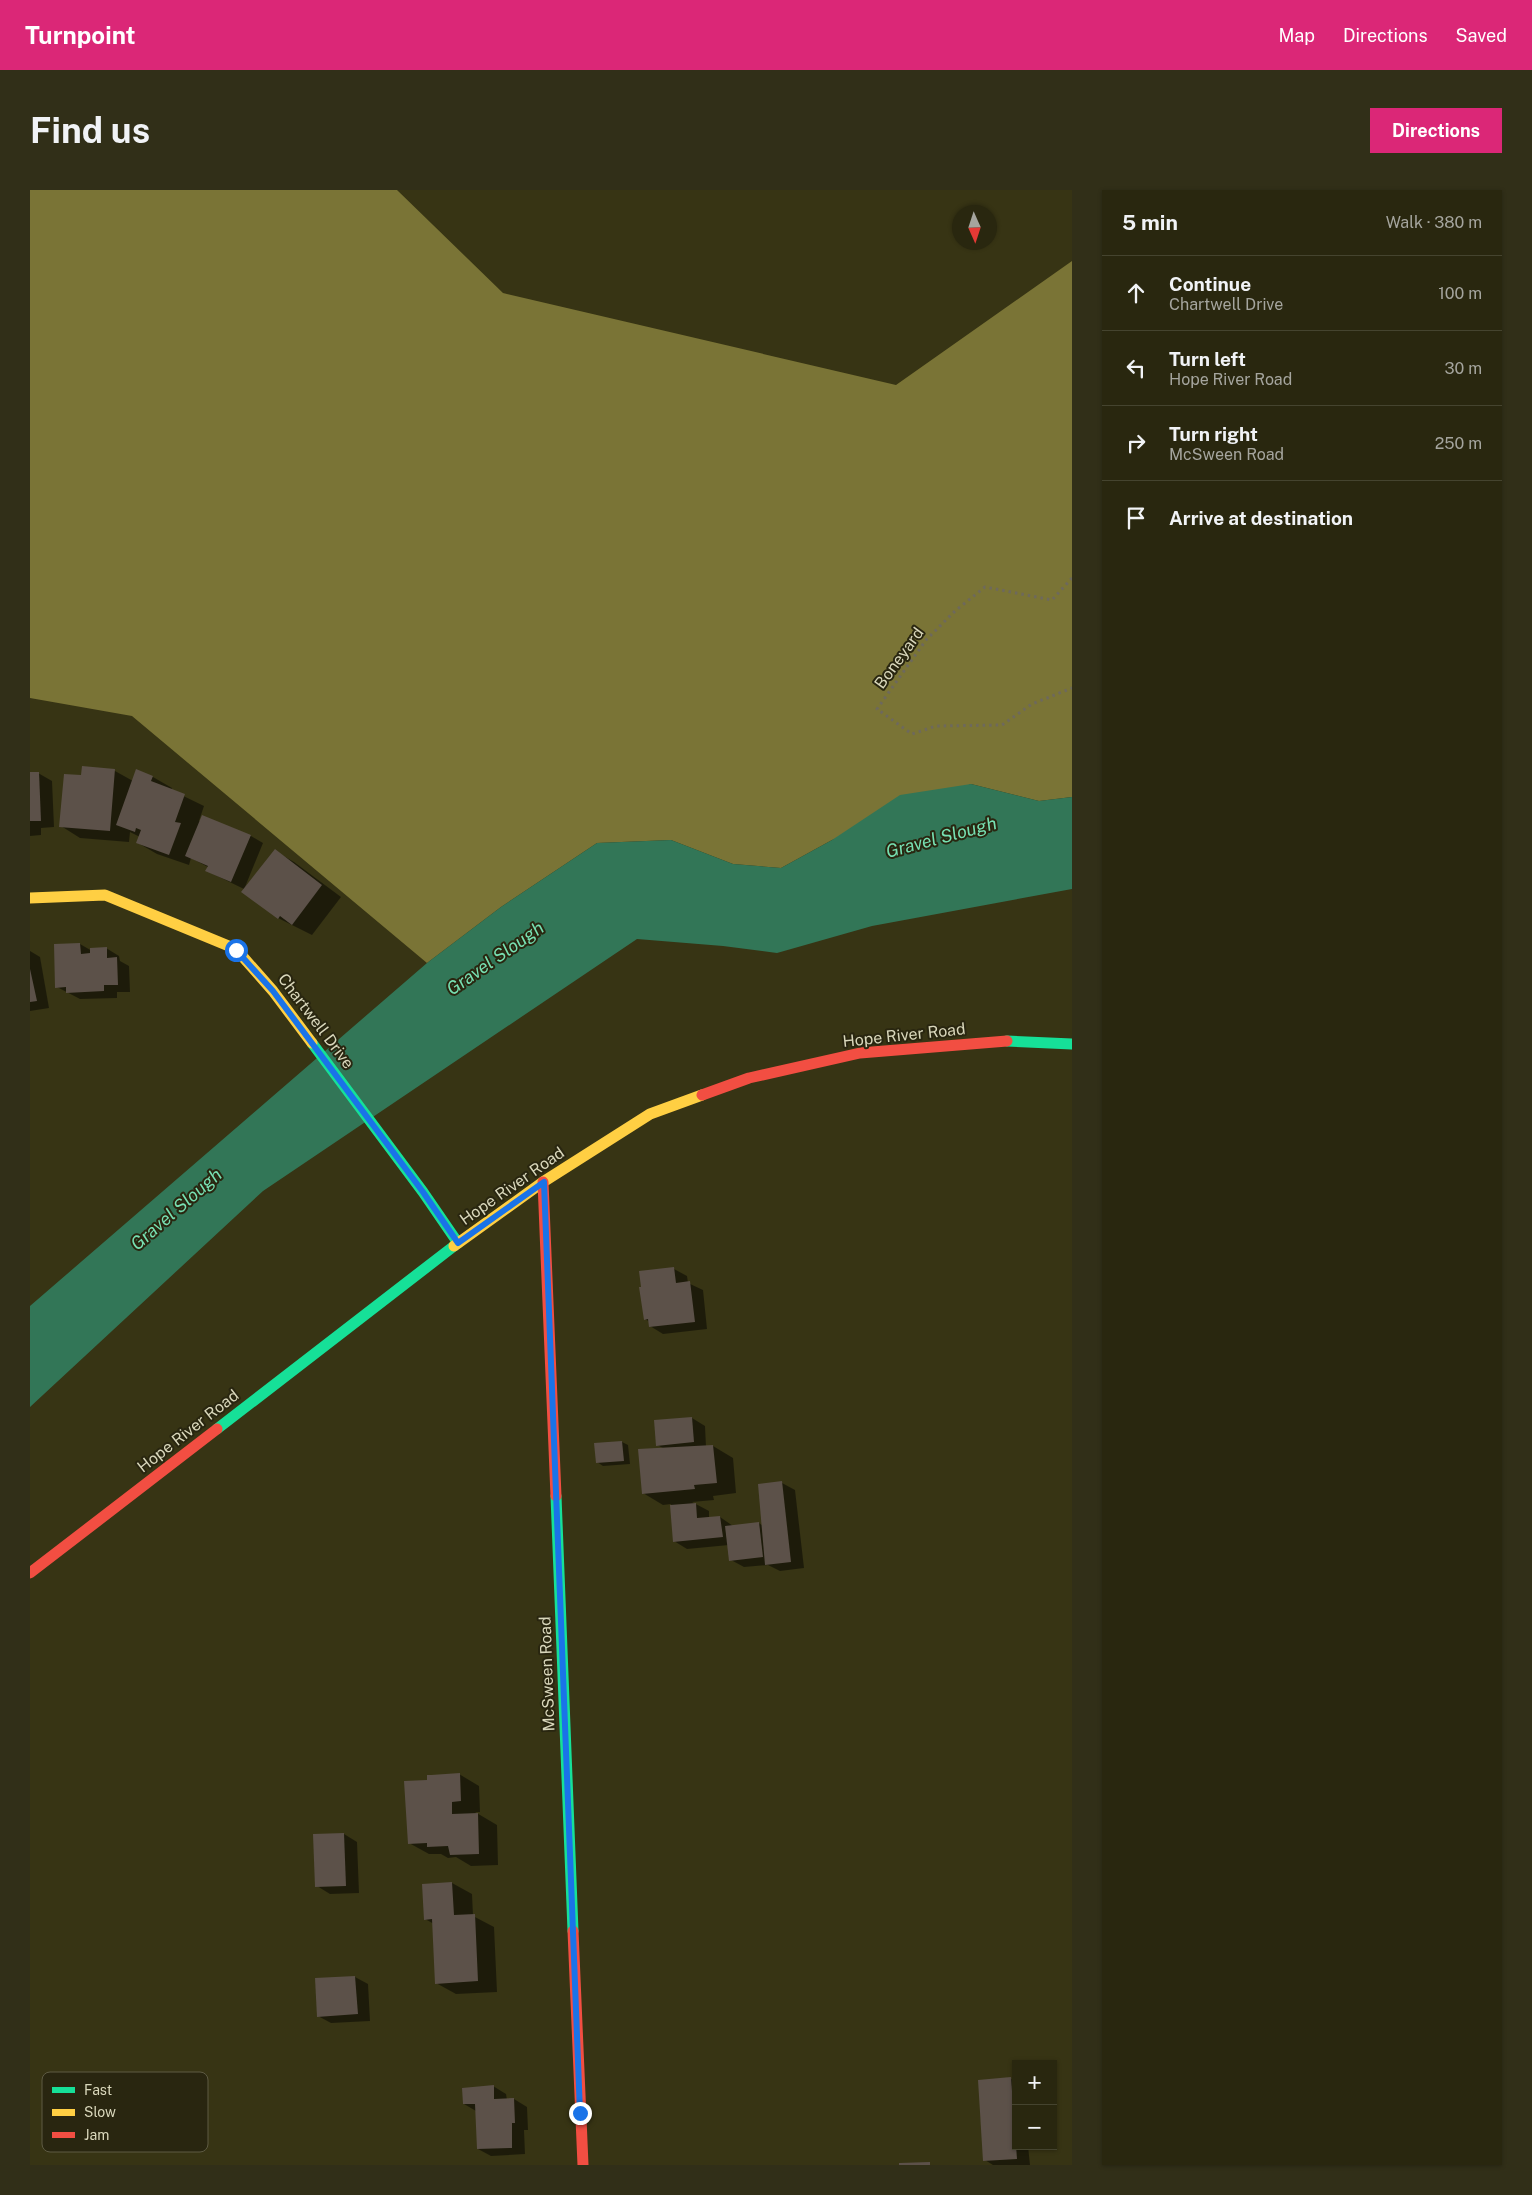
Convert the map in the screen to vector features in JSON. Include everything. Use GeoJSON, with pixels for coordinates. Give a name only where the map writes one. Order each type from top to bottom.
{"type":"FeatureCollection","features":[{"type":"Feature","properties":{"kind":"street","name":"Chartwell Drive"},"geometry":{"type":"LineString","coordinates":[[30,898],[105,895],[236,950],[273,991],[423,1192],[458,1243]]}},
{"type":"Feature","properties":{"kind":"street","name":"Hope River Road"},"geometry":{"type":"LineString","coordinates":[[30,1573],[458,1243],[544,1182],[650,1114],[749,1078],[860,1052],[1010,1041],[1072,1044]]}},
{"type":"Feature","properties":{"kind":"street","name":"McSween Road"},"geometry":{"type":"LineString","coordinates":[[544,1182],[583,2165]]}},
{"type":"Feature","properties":{"kind":"path","name":"Boneyard"},"geometry":{"type":"LineString","coordinates":[[1072,578],[1052,600],[986,587],[955,611],[926,640],[877,710],[912,734],[936,726],[1002,725],[1032,704],[1072,688]]}},
{"type":"Feature","properties":{"kind":"shaded area"},"geometry":{"type":"Polygon","coordinates":[[[30,190],[397,190],[503,293],[896,385],[1072,261],[1072,797],[1039,801],[971,784],[832,840],[781,868],[733,864],[671,840],[597,843],[501,907],[427,963],[132,716],[30,698],[30,190]]]}},
{"type":"Feature","properties":{"kind":"water","name":"Gravel Slough"},"geometry":{"type":"Polygon","coordinates":[[[971,784],[1039,801],[1072,797],[1072,889],[872,926],[777,953],[723,946],[637,939],[263,1191],[30,1407],[30,1306],[427,963],[501,907],[597,843],[671,840],[733,864],[781,868],[832,840],[900,795],[971,784]]]}},
{"type":"Feature","properties":{"kind":"building"},"geometry":{"type":"Polygon","coordinates":[[[82,766],[115,769],[110,831],[59,827],[64,774],[81,775],[82,766]]]}},
{"type":"Feature","properties":{"kind":"building"},"geometry":{"type":"Polygon","coordinates":[[[136,769],[153,776],[151,781],[185,794],[175,822],[181,823],[169,855],[136,843],[141,830],[136,828],[135,832],[116,825],[136,769]]]}},
{"type":"Feature","properties":{"kind":"building"},"geometry":{"type":"Polygon","coordinates":[[[30,772],[39,772],[41,821],[30,821],[30,772]]]}},
{"type":"Feature","properties":{"kind":"building"},"geometry":{"type":"Polygon","coordinates":[[[202,815],[251,835],[231,882],[205,871],[208,866],[185,856],[202,815]]]}},
{"type":"Feature","properties":{"kind":"building"},"geometry":{"type":"Polygon","coordinates":[[[275,849],[322,885],[292,925],[280,916],[278,919],[241,892],[275,849]]]}},
{"type":"Feature","properties":{"kind":"building"},"geometry":{"type":"Polygon","coordinates":[[[80,943],[81,954],[90,953],[90,948],[107,947],[107,958],[117,957],[118,985],[104,985],[104,991],[66,993],[66,987],[55,988],[54,944],[80,943]]]}},
{"type":"Feature","properties":{"kind":"building"},"geometry":{"type":"Polygon","coordinates":[[[30,969],[37,1001],[30,1002],[30,969]]]}},
{"type":"Feature","properties":{"kind":"building"},"geometry":{"type":"Polygon","coordinates":[[[674,1267],[676,1283],[690,1281],[695,1322],[649,1327],[648,1319],[644,1320],[639,1287],[641,1287],[639,1271],[674,1267]]]}},
{"type":"Feature","properties":{"kind":"building"},"geometry":{"type":"Polygon","coordinates":[[[692,1417],[694,1442],[656,1446],[654,1420],[692,1417]]]}},
{"type":"Feature","properties":{"kind":"building"},"geometry":{"type":"Polygon","coordinates":[[[622,1441],[624,1461],[596,1463],[594,1443],[622,1441]]]}},
{"type":"Feature","properties":{"kind":"building"},"geometry":{"type":"Polygon","coordinates":[[[713,1445],[717,1483],[694,1485],[695,1489],[642,1494],[638,1449],[713,1445]]]}},
{"type":"Feature","properties":{"kind":"building"},"geometry":{"type":"Polygon","coordinates":[[[782,1481],[791,1562],[765,1565],[758,1484],[782,1481]]]}},
{"type":"Feature","properties":{"kind":"building"},"geometry":{"type":"Polygon","coordinates":[[[696,1503],[697,1518],[720,1516],[723,1537],[673,1542],[670,1505],[696,1503]]]}},
{"type":"Feature","properties":{"kind":"building"},"geometry":{"type":"Polygon","coordinates":[[[759,1522],[763,1557],[729,1561],[725,1526],[759,1522]]]}},
{"type":"Feature","properties":{"kind":"building"},"geometry":{"type":"Polygon","coordinates":[[[460,1773],[461,1801],[452,1802],[452,1814],[478,1813],[479,1854],[450,1855],[448,1846],[427,1847],[427,1843],[408,1844],[404,1781],[427,1780],[427,1775],[460,1773]]]}},
{"type":"Feature","properties":{"kind":"building"},"geometry":{"type":"Polygon","coordinates":[[[344,1833],[346,1886],[315,1887],[313,1834],[344,1833]]]}},
{"type":"Feature","properties":{"kind":"building"},"geometry":{"type":"Polygon","coordinates":[[[452,1882],[454,1915],[475,1914],[478,1981],[435,1984],[432,1919],[424,1920],[422,1884],[452,1882]]]}},
{"type":"Feature","properties":{"kind":"building"},"geometry":{"type":"Polygon","coordinates":[[[355,1976],[358,2014],[317,2017],[315,1978],[355,1976]]]}},
{"type":"Feature","properties":{"kind":"building"},"geometry":{"type":"Polygon","coordinates":[[[1011,2077],[1012,2150],[1016,2150],[1017,2159],[983,2161],[978,2080],[1011,2077]]]}},
{"type":"Feature","properties":{"kind":"building"},"geometry":{"type":"Polygon","coordinates":[[[494,2085],[494,2099],[514,2098],[515,2123],[512,2123],[512,2148],[477,2149],[475,2104],[463,2104],[462,2088],[494,2085]]]}},
{"type":"Feature","properties":{"kind":"building"},"geometry":{"type":"Polygon","coordinates":[[[930,2162],[930,2165],[899,2165],[899,2163],[930,2162]]]}},
{"type":"Feature","properties":{"kind":"traffic: fast"},"geometry":{"type":"LineString","coordinates":[[1007,1041],[1072,1044]]}},
{"type":"Feature","properties":{"kind":"traffic: fast"},"geometry":{"type":"LineString","coordinates":[[312,1043],[423,1192],[458,1243]]}},
{"type":"Feature","properties":{"kind":"traffic: fast"},"geometry":{"type":"LineString","coordinates":[[217,1429],[454,1246]]}},
{"type":"Feature","properties":{"kind":"traffic: fast"},"geometry":{"type":"LineString","coordinates":[[556,1496],[573,1931]]}},
{"type":"Feature","properties":{"kind":"traffic: slow"},"geometry":{"type":"LineString","coordinates":[[30,898],[105,895],[236,949],[273,991],[312,1043]]}},
{"type":"Feature","properties":{"kind":"traffic: slow"},"geometry":{"type":"LineString","coordinates":[[454,1246],[543,1182],[650,1114],[702,1095]]}},
{"type":"Feature","properties":{"kind":"traffic: jam"},"geometry":{"type":"LineString","coordinates":[[702,1095],[749,1078],[860,1053],[1007,1041]]}},
{"type":"Feature","properties":{"kind":"traffic: jam"},"geometry":{"type":"LineString","coordinates":[[543,1182],[556,1496]]}},
{"type":"Feature","properties":{"kind":"traffic: jam"},"geometry":{"type":"LineString","coordinates":[[30,1573],[217,1429]]}},
{"type":"Feature","properties":{"kind":"traffic: jam"},"geometry":{"type":"LineString","coordinates":[[573,1931],[583,2165]]}},
{"type":"Feature","properties":{"kind":"route"},"geometry":{"type":"LineString","coordinates":[[236,950],[273,991],[423,1192],[458,1243],[544,1182],[580,2113]]}}]}
